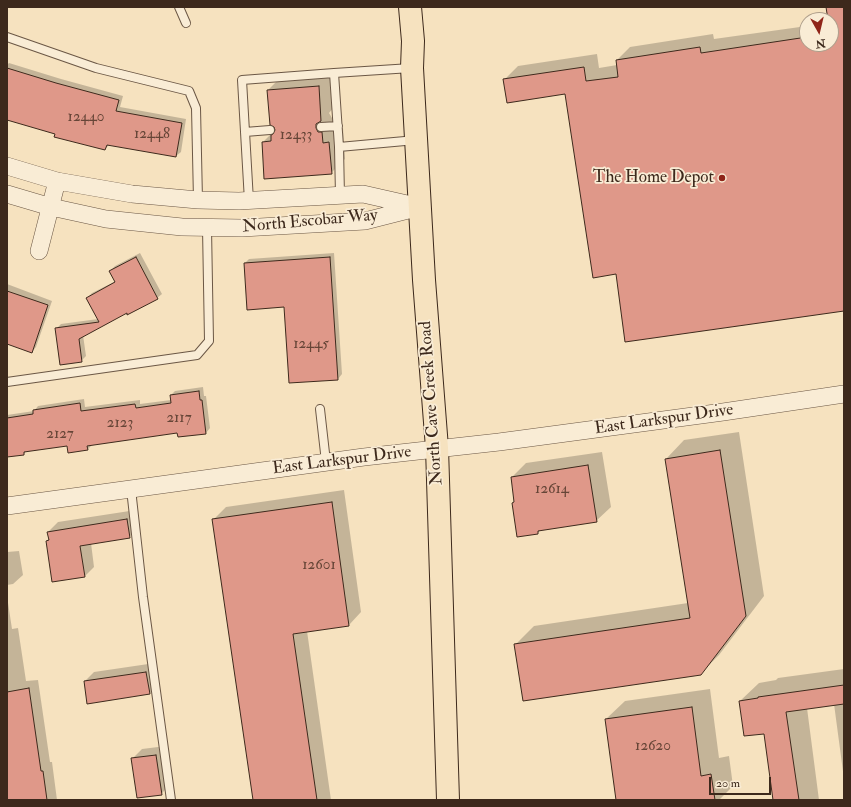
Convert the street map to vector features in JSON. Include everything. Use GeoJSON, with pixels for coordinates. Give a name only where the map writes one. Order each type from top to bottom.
{"type":"FeatureCollection","features":[{"type":"Feature","properties":{"kind":"main road","name":"North Cave Creek Road"},"geometry":{"type":"LineString","coordinates":[[410,7],[413,41],[412,68],[427,326],[437,448],[448,800]]}},
{"type":"Feature","properties":{"kind":"street","name":"North Escobar Way"},"geometry":{"type":"LineString","coordinates":[[7,166],[57,181],[132,194],[198,200],[249,201],[364,194],[420,207]]}},
{"type":"Feature","properties":{"kind":"street"},"geometry":{"type":"LineString","coordinates":[[39,251],[57,181]]}},
{"type":"Feature","properties":{"kind":"street","name":"North Escobar Way"},"geometry":{"type":"LineString","coordinates":[[7,194],[51,207],[106,219],[146,224],[207,228],[242,228],[365,221],[420,207]]}},
{"type":"Feature","properties":{"kind":"street","name":"East Larkspur Drive"},"geometry":{"type":"LineString","coordinates":[[7,506],[326,462],[621,426],[844,394]]}},
{"type":"Feature","properties":{"kind":"lane"},"geometry":{"type":"LineString","coordinates":[[179,7],[186,23]]}},
{"type":"Feature","properties":{"kind":"lane"},"geometry":{"type":"LineString","coordinates":[[7,38],[96,68],[189,91],[196,108],[198,200]]}},
{"type":"Feature","properties":{"kind":"lane"},"geometry":{"type":"LineString","coordinates":[[249,201],[242,80],[412,68]]}},
{"type":"Feature","properties":{"kind":"lane"},"geometry":{"type":"LineString","coordinates":[[334,73],[338,126],[340,196]]}},
{"type":"Feature","properties":{"kind":"lane"},"geometry":{"type":"LineString","coordinates":[[321,127],[338,126]]}},
{"type":"Feature","properties":{"kind":"lane"},"geometry":{"type":"LineString","coordinates":[[245,132],[270,130]]}},
{"type":"Feature","properties":{"kind":"lane"},"geometry":{"type":"LineString","coordinates":[[339,147],[417,140]]}},
{"type":"Feature","properties":{"kind":"lane"},"geometry":{"type":"LineString","coordinates":[[7,382],[197,355],[209,341],[207,228]]}},
{"type":"Feature","properties":{"kind":"lane"},"geometry":{"type":"LineString","coordinates":[[320,409],[326,462]]}},
{"type":"Feature","properties":{"kind":"lane"},"geometry":{"type":"LineString","coordinates":[[131,489],[143,597],[171,800]]}},
{"type":"Feature","properties":{"kind":"building","name":"The Home Depot"},"geometry":{"type":"Polygon","coordinates":[[[826,7],[844,7],[844,311],[625,342],[616,274],[593,278],[565,94],[507,103],[503,79],[584,67],[586,81],[618,77],[616,60],[700,47],[701,53],[799,38],[799,52],[839,52],[839,12],[827,12],[826,7]]]}},
{"type":"Feature","properties":{"kind":"building"},"geometry":{"type":"Polygon","coordinates":[[[7,68],[119,100],[116,111],[182,123],[176,157],[107,145],[105,150],[54,137],[55,134],[7,120],[7,68]]]}},
{"type":"Feature","properties":{"kind":"building"},"geometry":{"type":"Polygon","coordinates":[[[319,86],[321,121],[316,124],[316,128],[318,132],[322,132],[323,143],[329,142],[332,174],[264,179],[262,142],[271,141],[271,135],[275,130],[274,127],[270,125],[267,90],[319,86]]]}},
{"type":"Feature","properties":{"kind":"building"},"geometry":{"type":"Polygon","coordinates":[[[136,257],[158,299],[127,315],[127,313],[79,339],[82,362],[60,365],[55,328],[99,322],[86,298],[115,282],[109,271],[136,257]]]}},
{"type":"Feature","properties":{"kind":"building"},"geometry":{"type":"Polygon","coordinates":[[[330,257],[338,380],[289,383],[284,307],[247,310],[244,263],[330,257]]]}},
{"type":"Feature","properties":{"kind":"building"},"geometry":{"type":"Polygon","coordinates":[[[7,291],[48,305],[32,353],[7,344],[7,291]]]}},
{"type":"Feature","properties":{"kind":"building"},"geometry":{"type":"Polygon","coordinates":[[[199,391],[200,400],[202,400],[206,434],[178,437],[177,433],[87,446],[88,450],[68,453],[67,446],[24,452],[24,455],[7,457],[7,418],[33,414],[33,410],[80,403],[81,411],[135,404],[136,408],[171,403],[170,395],[199,391]]]}},
{"type":"Feature","properties":{"kind":"building"},"geometry":{"type":"Polygon","coordinates":[[[720,450],[746,616],[701,675],[523,701],[514,644],[690,618],[665,459],[720,450]]]}},
{"type":"Feature","properties":{"kind":"building"},"geometry":{"type":"Polygon","coordinates":[[[588,465],[597,522],[538,531],[538,534],[517,537],[512,503],[514,502],[511,477],[588,465]]]}},
{"type":"Feature","properties":{"kind":"building"},"geometry":{"type":"Polygon","coordinates":[[[332,502],[349,626],[293,634],[317,800],[253,800],[212,519],[332,502]]]}},
{"type":"Feature","properties":{"kind":"building"},"geometry":{"type":"Polygon","coordinates":[[[127,519],[130,538],[80,546],[85,577],[52,582],[46,541],[49,540],[47,532],[127,519]]]}},
{"type":"Feature","properties":{"kind":"building"},"geometry":{"type":"Polygon","coordinates":[[[146,672],[150,694],[87,704],[84,681],[146,672]]]}},
{"type":"Feature","properties":{"kind":"building"},"geometry":{"type":"Polygon","coordinates":[[[844,685],[844,704],[786,712],[799,800],[773,800],[764,734],[744,736],[739,701],[844,685]]]}},
{"type":"Feature","properties":{"kind":"building"},"geometry":{"type":"Polygon","coordinates":[[[29,688],[41,771],[43,771],[47,800],[7,800],[7,692],[29,688]]]}},
{"type":"Feature","properties":{"kind":"building"},"geometry":{"type":"Polygon","coordinates":[[[692,707],[701,776],[711,774],[715,800],[616,800],[605,719],[692,707]]]}},
{"type":"Feature","properties":{"kind":"building"},"geometry":{"type":"Polygon","coordinates":[[[156,755],[162,795],[137,798],[131,758],[156,755]]]}},
{"type":"Feature","properties":{"kind":"place","name":"The Home Depot"},"geometry":{"type":"Point","coordinates":[722,178]}}]}
